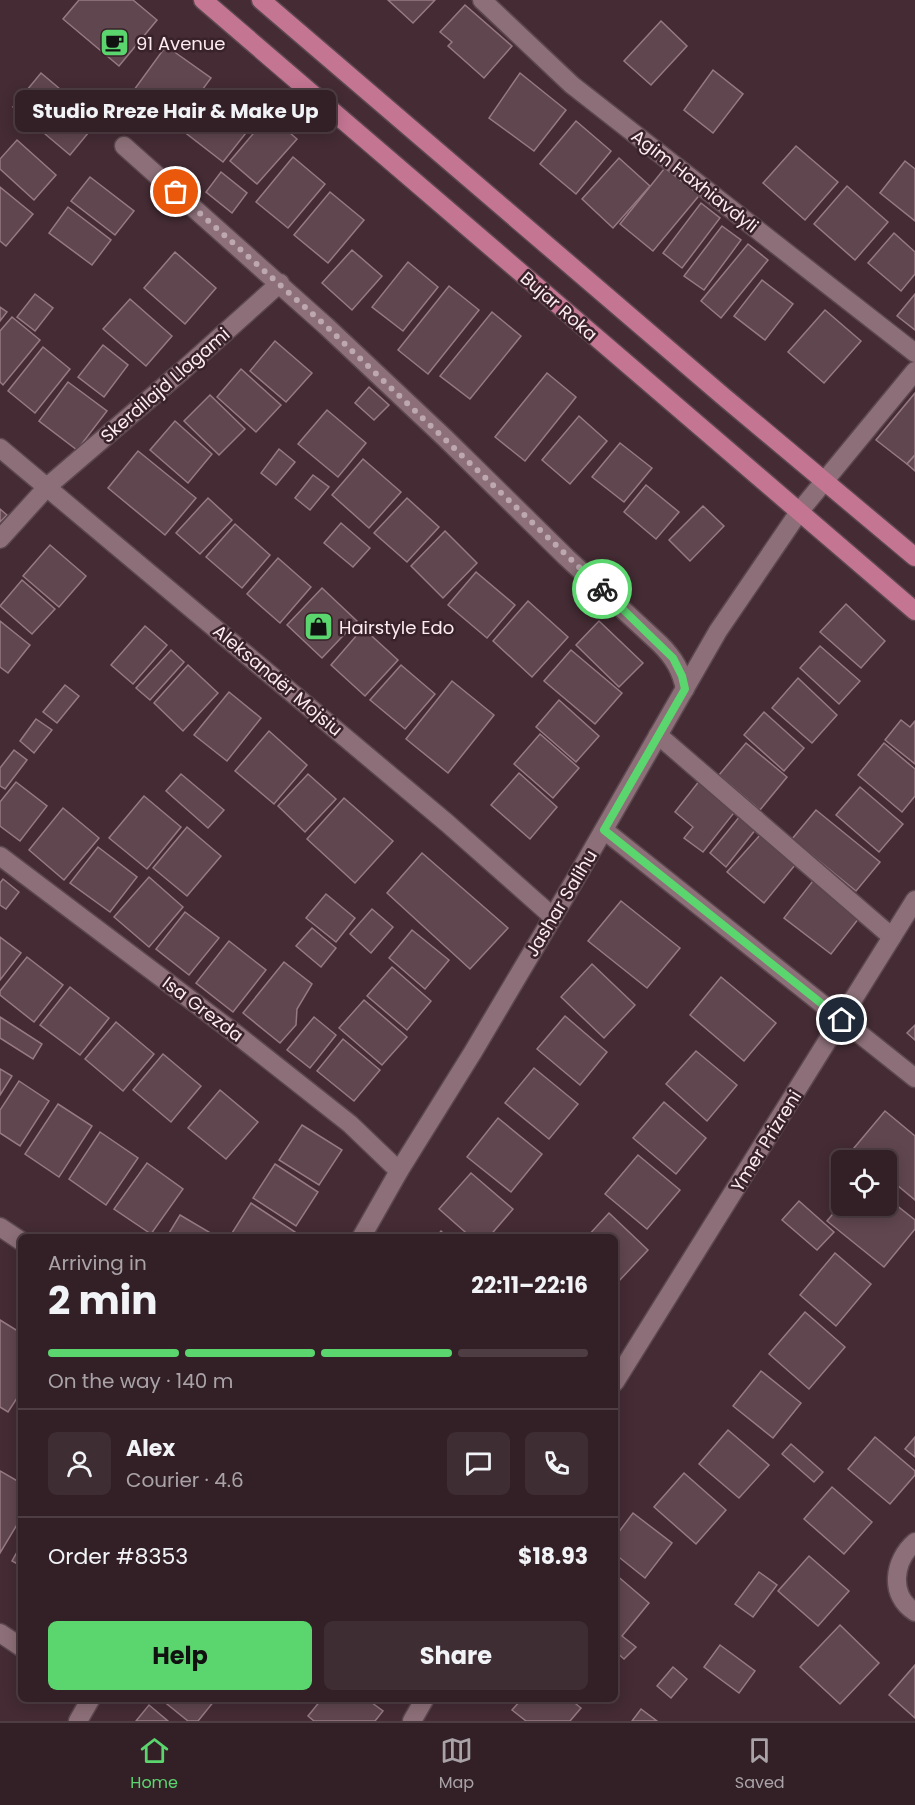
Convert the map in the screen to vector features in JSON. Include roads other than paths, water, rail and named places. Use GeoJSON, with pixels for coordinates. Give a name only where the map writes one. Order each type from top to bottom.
{"type":"FeatureCollection","features":[{"type":"Feature","properties":{"kind":"main road","name":"Bujar Roka"},"geometry":{"type":"LineString","coordinates":[[203,0],[915,611]]}},
{"type":"Feature","properties":{"kind":"main road"},"geometry":{"type":"LineString","coordinates":[[261,0],[915,557]]}},
{"type":"Feature","properties":{"kind":"street","name":"Agim Haxhiavdyli"},"geometry":{"type":"LineString","coordinates":[[482,0],[572,85],[915,353]]}},
{"type":"Feature","properties":{"kind":"street"},"geometry":{"type":"LineString","coordinates":[[124,147],[280,284],[667,651],[682,676],[685,689]]}},
{"type":"Feature","properties":{"kind":"street","name":"Skerdilajd Llagami"},"geometry":{"type":"LineString","coordinates":[[48,486],[280,284]]}},
{"type":"Feature","properties":{"kind":"street"},"geometry":{"type":"LineString","coordinates":[[824,481],[915,371]]}},
{"type":"Feature","properties":{"kind":"street","name":"Aleksandër Mojsiu"},"geometry":{"type":"LineString","coordinates":[[0,448],[438,815],[552,916]]}},
{"type":"Feature","properties":{"kind":"street","name":"Jashar Salihu"},"geometry":{"type":"LineString","coordinates":[[363,1234],[604,830],[718,631],[799,512],[824,481]]}},
{"type":"Feature","properties":{"kind":"street"},"geometry":{"type":"LineString","coordinates":[[0,539],[48,486]]}},
{"type":"Feature","properties":{"kind":"street"},"geometry":{"type":"LineString","coordinates":[[658,735],[892,938]]}},
{"type":"Feature","properties":{"kind":"street"},"geometry":{"type":"LineString","coordinates":[[604,830],[915,1078]]}},
{"type":"Feature","properties":{"kind":"street","name":"Isa Grezda"},"geometry":{"type":"LineString","coordinates":[[0,856],[350,1124],[399,1171]]}},
{"type":"Feature","properties":{"kind":"street","name":"Ymer Prizreni"},"geometry":{"type":"LineString","coordinates":[[618,1377],[915,900]]}},
{"type":"Feature","properties":{"kind":"street"},"geometry":{"type":"LineString","coordinates":[[0,1227],[18,1239]]}},
{"type":"Feature","properties":{"kind":"street"},"geometry":{"type":"LineString","coordinates":[[915,1542],[906,1549],[898,1564],[896,1580],[901,1596],[915,1612]]}},
{"type":"Feature","properties":{"kind":"street"},"geometry":{"type":"LineString","coordinates":[[0,1633],[18,1645]]}},
{"type":"Feature","properties":{"kind":"street"},"geometry":{"type":"LineString","coordinates":[[78,1721],[89,1702]]}},
{"type":"Feature","properties":{"kind":"street"},"geometry":{"type":"LineString","coordinates":[[412,1721],[423,1702]]}},
{"type":"Feature","properties":{"kind":"place","name":"91 Avenue"},"geometry":{"type":"Point","coordinates":[115,43]}},
{"type":"Feature","properties":{"kind":"place","name":"Studio Rreze Hair & Make Up"},"geometry":{"type":"Point","coordinates":[176,192]}},
{"type":"Feature","properties":{"kind":"place","name":"Hairstyle Edo"},"geometry":{"type":"Point","coordinates":[318,627]}}]}
